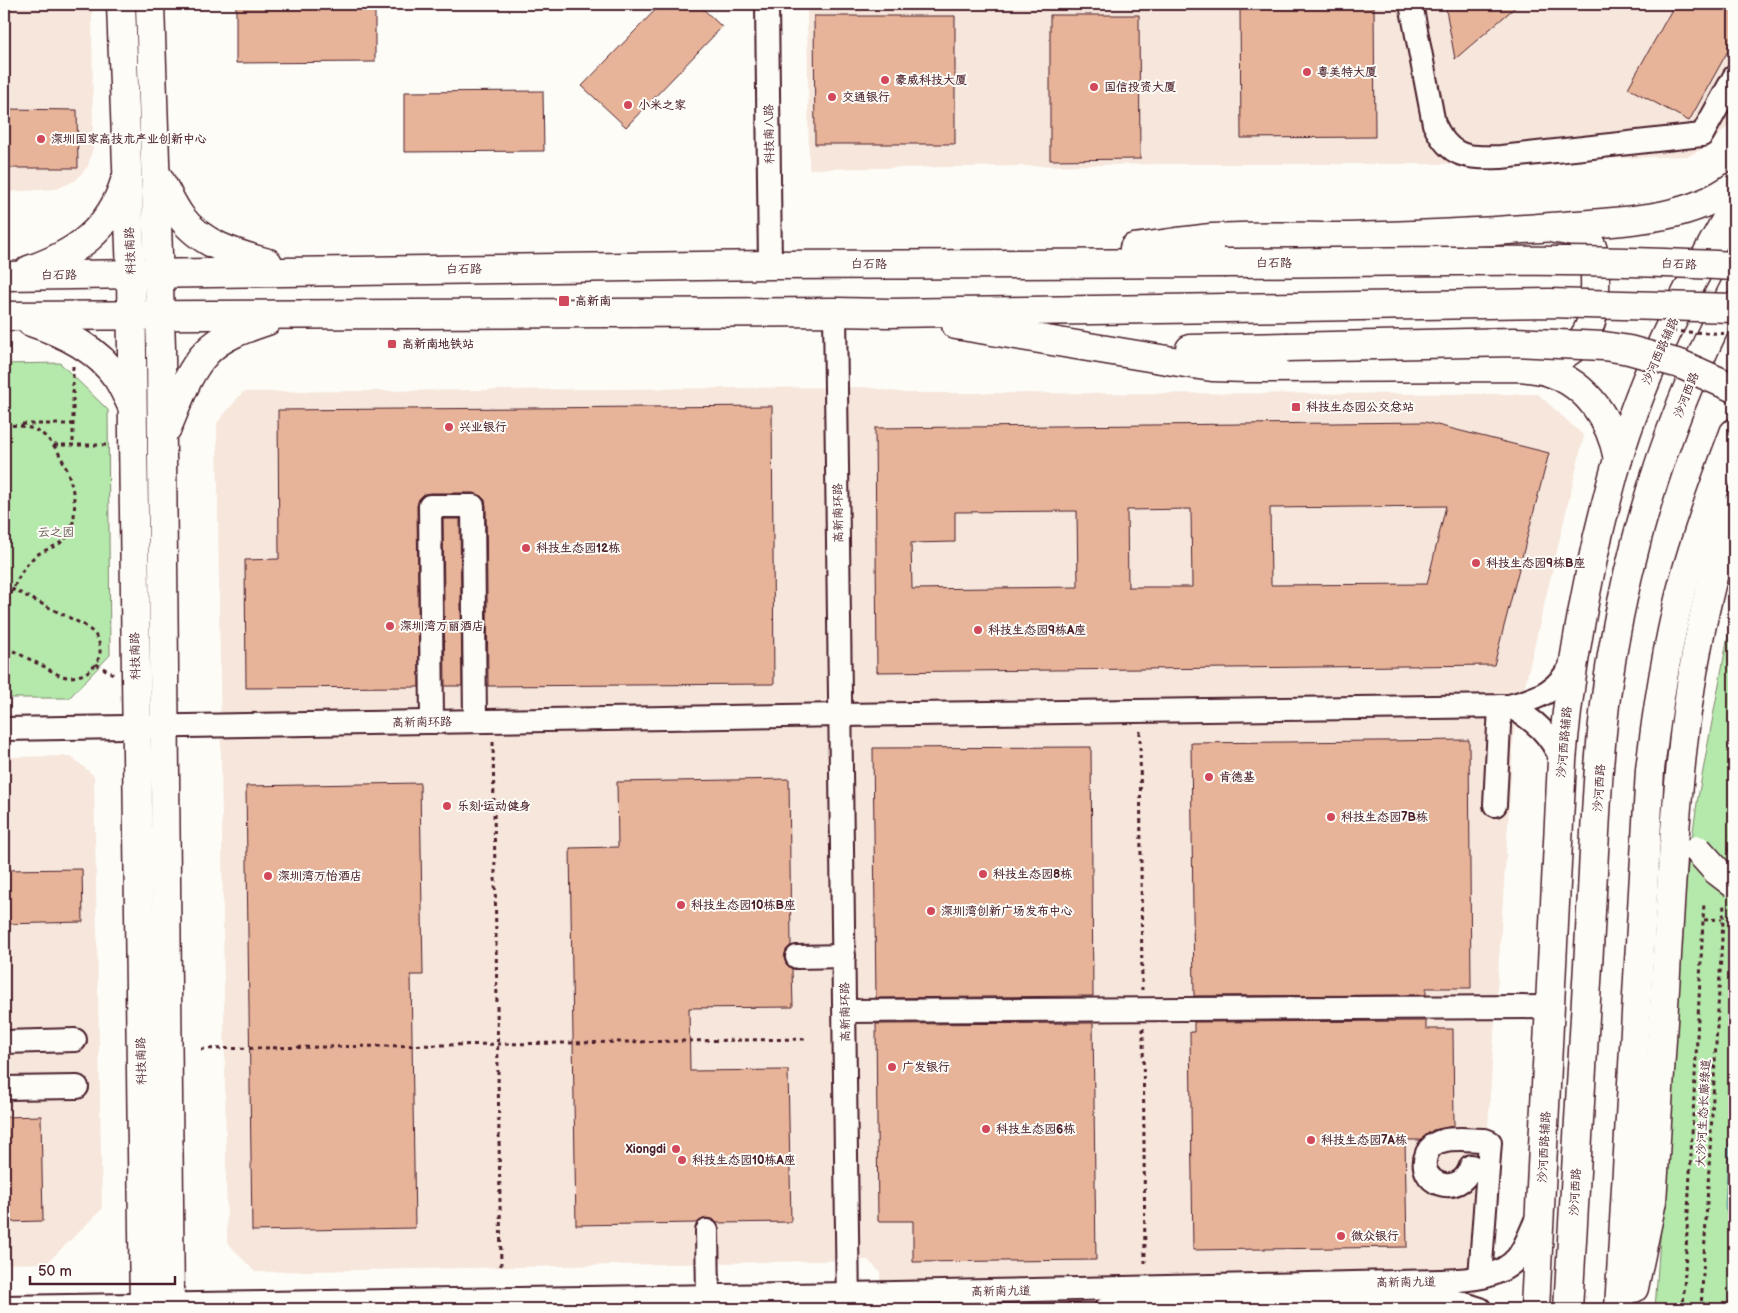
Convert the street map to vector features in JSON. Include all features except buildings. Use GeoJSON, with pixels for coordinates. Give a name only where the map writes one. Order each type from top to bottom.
{"type":"FeatureCollection","features":[{"type":"Feature","properties":{"kind":"main road","name":"科技南路"},"geometry":{"type":"LineString","coordinates":[[121,4],[123,102],[128,173],[131,274],[136,727],[157,1307]]}},
{"type":"Feature","properties":{"kind":"main road"},"geometry":{"type":"LineString","coordinates":[[150,4],[161,316],[165,727],[157,1307]]}},
{"type":"Feature","properties":{"kind":"main road"},"geometry":{"type":"LineString","coordinates":[[156,172],[181,218],[195,232],[212,244],[232,254],[319,272]]}},
{"type":"Feature","properties":{"kind":"main road"},"geometry":{"type":"LineString","coordinates":[[8,276],[68,254],[85,241],[110,214],[120,196],[128,173]]}},
{"type":"Feature","properties":{"kind":"main road"},"geometry":{"type":"LineString","coordinates":[[1019,263],[1213,238],[1418,236],[1539,229],[1656,216],[1713,200],[1734,186]]}},
{"type":"Feature","properties":{"kind":"main road","name":"沙河西路辅路"},"geometry":{"type":"LineString","coordinates":[[1535,1309],[1562,761],[1566,709],[1573,662],[1591,567],[1618,459],[1632,416],[1665,337],[1707,254],[1734,206]]}},
{"type":"Feature","properties":{"kind":"main road"},"geometry":{"type":"LineString","coordinates":[[889,313],[1212,367],[1519,367],[1538,365],[1552,362],[1565,355],[1577,346],[1585,336],[1591,325],[1594,312],[1595,280],[1592,247],[1584,238],[1558,229],[1539,229]]}},
{"type":"Feature","properties":{"kind":"main road","name":"白石路"},"geometry":{"type":"LineString","coordinates":[[8,276],[1019,263],[1533,261],[1734,266]]}},
{"type":"Feature","properties":{"kind":"main road","name":"沙河西路"},"geometry":{"type":"LineString","coordinates":[[1568,1309],[1601,752],[1609,674],[1620,610],[1643,515],[1673,428],[1714,327],[1734,288]]}},
{"type":"Feature","properties":{"kind":"main road"},"geometry":{"type":"LineString","coordinates":[[8,316],[889,313],[1549,303],[1734,308]]}},
{"type":"Feature","properties":{"kind":"main road"},"geometry":{"type":"LineString","coordinates":[[162,441],[183,388],[206,353],[219,341],[281,315]]}},
{"type":"Feature","properties":{"kind":"main road"},"geometry":{"type":"LineString","coordinates":[[8,316],[54,330],[84,346],[103,362],[118,379],[132,407]]}},
{"type":"Feature","properties":{"kind":"main road"},"geometry":{"type":"LineString","coordinates":[[1103,350],[1514,342],[1558,343],[1604,346],[1655,356],[1680,364],[1734,388]]}},
{"type":"Feature","properties":{"kind":"main road"},"geometry":{"type":"LineString","coordinates":[[1519,367],[1549,372],[1567,381],[1585,395],[1603,415],[1609,426],[1615,442],[1618,459]]}},
{"type":"Feature","properties":{"kind":"main road"},"geometry":{"type":"LineString","coordinates":[[1619,1309],[1650,770],[1654,730],[1682,587],[1711,496],[1734,433]]}},
{"type":"Feature","properties":{"kind":"main road"},"geometry":{"type":"LineString","coordinates":[[1629,1309],[1653,1191],[1677,805],[1684,734],[1696,655],[1718,560],[1733,512]]}},
{"type":"Feature","properties":{"kind":"main road"},"geometry":{"type":"LineString","coordinates":[[1554,916],[1562,860],[1575,793],[1620,610]]}},
{"type":"Feature","properties":{"kind":"main road"},"geometry":{"type":"LineString","coordinates":[[1677,805],[1685,828],[1698,850],[1717,871],[1734,884]]}},
{"type":"Feature","properties":{"kind":"street","name":"科技南八路"},"geometry":{"type":"LineString","coordinates":[[767,4],[770,265]]}},
{"type":"Feature","properties":{"kind":"street"},"geometry":{"type":"LineString","coordinates":[[1411,4],[1434,124],[1441,140],[1453,151],[1473,158],[1501,157],[1702,135],[1734,77]]}},
{"type":"Feature","properties":{"kind":"street","name":"高新南环路"},"geometry":{"type":"LineString","coordinates":[[835,312],[848,1302]]}},
{"type":"Feature","properties":{"kind":"street"},"geometry":{"type":"LineString","coordinates":[[432,722],[430,506],[473,506],[475,721]]}},
{"type":"Feature","properties":{"kind":"street"},"geometry":{"type":"LineString","coordinates":[[841,714],[1505,706],[1526,702],[1556,686],[1565,678],[1573,662]]}},
{"type":"Feature","properties":{"kind":"street"},"geometry":{"type":"LineString","coordinates":[[1505,706],[1532,719],[1547,735],[1562,761]]}},
{"type":"Feature","properties":{"kind":"street"},"geometry":{"type":"LineString","coordinates":[[1495,805],[1505,706]]}},
{"type":"Feature","properties":{"kind":"street","name":"高新南环路"},"geometry":{"type":"LineString","coordinates":[[4,729],[841,714]]}},
{"type":"Feature","properties":{"kind":"street"},"geometry":{"type":"LineString","coordinates":[[797,957],[844,956]]}},
{"type":"Feature","properties":{"kind":"street"},"geometry":{"type":"LineString","coordinates":[[845,1011],[1550,1006]]}},
{"type":"Feature","properties":{"kind":"street"},"geometry":{"type":"LineString","coordinates":[[4,1042],[75,1040]]}},
{"type":"Feature","properties":{"kind":"street"},"geometry":{"type":"LineString","coordinates":[[4,1088],[77,1087]]}},
{"type":"Feature","properties":{"kind":"street"},"geometry":{"type":"LineString","coordinates":[[1471,1166],[1464,1179],[1459,1183],[1445,1186],[1438,1184],[1427,1173],[1425,1165],[1429,1150],[1434,1144],[1441,1141],[1485,1140],[1490,1142],[1480,1277]]}},
{"type":"Feature","properties":{"kind":"street","name":"高新南九道"},"geometry":{"type":"LineString","coordinates":[[4,1307],[157,1307],[708,1296],[848,1302],[1441,1282],[1490,1275],[1509,1266],[1519,1256],[1541,1208]]}},
{"type":"Feature","properties":{"kind":"street"},"geometry":{"type":"LineString","coordinates":[[707,1231],[708,1296]]}},
{"type":"Feature","properties":{"kind":"street","name":"高新南九道"},"geometry":{"type":"LineString","coordinates":[[1106,1309],[1299,1307],[1440,1301],[1458,1302],[1480,1309]]}},
{"type":"Feature","properties":{"kind":"path"},"geometry":{"type":"LineString","coordinates":[[1664,332],[1734,334]]}},
{"type":"Feature","properties":{"kind":"path"},"geometry":{"type":"LineString","coordinates":[[73,366],[73,445]]}},
{"type":"Feature","properties":{"kind":"path"},"geometry":{"type":"LineString","coordinates":[[4,424],[73,424]]}},
{"type":"Feature","properties":{"kind":"path"},"geometry":{"type":"LineString","coordinates":[[4,609],[28,563],[34,557],[60,544],[68,536],[73,526],[74,513],[71,483],[65,463],[53,445],[40,432],[28,427],[11,424]]}},
{"type":"Feature","properties":{"kind":"path"},"geometry":{"type":"LineString","coordinates":[[53,445],[113,445]]}},
{"type":"Feature","properties":{"kind":"path"},"geometry":{"type":"LineString","coordinates":[[4,585],[84,625],[94,633],[100,648],[96,664],[83,675],[73,677],[62,676],[4,646]]}},
{"type":"Feature","properties":{"kind":"path"},"geometry":{"type":"LineString","coordinates":[[1732,652],[1734,660]]}},
{"type":"Feature","properties":{"kind":"path"},"geometry":{"type":"LineString","coordinates":[[96,664],[115,675]]}},
{"type":"Feature","properties":{"kind":"path"},"geometry":{"type":"LineString","coordinates":[[493,742],[501,1268]]}},
{"type":"Feature","properties":{"kind":"path"},"geometry":{"type":"LineString","coordinates":[[1683,1309],[1704,902]]}},
{"type":"Feature","properties":{"kind":"path","name":"大沙河生态长廊绿道"},"geometry":{"type":"LineString","coordinates":[[1700,1309],[1722,919],[1704,920]]}},
{"type":"Feature","properties":{"kind":"path"},"geometry":{"type":"LineString","coordinates":[[201,1049],[804,1039]]}},
{"type":"Feature","properties":{"kind":"shaded area"},"geometry":{"type":"Polygon","coordinates":[[[4,4],[92,4],[93,147],[88,166],[76,180],[57,189],[4,192],[4,4]]]}},
{"type":"Feature","properties":{"kind":"shaded area"},"geometry":{"type":"Polygon","coordinates":[[[807,4],[1734,4],[1734,115],[1728,126],[1709,146],[1688,156],[1435,164],[1162,164],[809,169],[807,4]]]}},
{"type":"Feature","properties":{"kind":"shaded area"},"geometry":{"type":"Polygon","coordinates":[[[864,387],[905,393],[1538,394],[1584,436],[1514,732],[1476,1309],[881,1309],[880,1272],[868,1260],[255,1272],[227,1242],[217,423],[243,392],[864,387]]]}},
{"type":"Feature","properties":{"kind":"shaded area"},"geometry":{"type":"Polygon","coordinates":[[[71,756],[94,776],[102,1209],[47,1263],[4,1264],[4,757],[71,756]]]}},
{"type":"Feature","properties":{"kind":"green space","name":"云之园"},"geometry":{"type":"Polygon","coordinates":[[[60,363],[108,410],[110,655],[69,698],[4,698],[4,364],[60,363]]]}},
{"type":"Feature","properties":{"kind":"green space"},"geometry":{"type":"Polygon","coordinates":[[[1734,603],[1734,1309],[1655,1309],[1685,888],[1697,803],[1734,603]]]}},
{"type":"Feature","properties":{"kind":"water"},"geometry":{"type":"Polygon","coordinates":[[[1734,1054],[1734,1309],[1729,1309],[1733,1238],[1725,1206],[1734,1054]]]}},
{"type":"Feature","properties":{"kind":"place","name":"粤美特大厦"},"geometry":{"type":"Point","coordinates":[1307,72]}},
{"type":"Feature","properties":{"kind":"place","name":"豪威科技大厦"},"geometry":{"type":"Point","coordinates":[885,80]}},
{"type":"Feature","properties":{"kind":"place","name":"国信投资大厦"},"geometry":{"type":"Point","coordinates":[1094,87]}},
{"type":"Feature","properties":{"kind":"place","name":"交通银行"},"geometry":{"type":"Point","coordinates":[832,97]}},
{"type":"Feature","properties":{"kind":"place","name":"小米之家"},"geometry":{"type":"Point","coordinates":[628,105]}},
{"type":"Feature","properties":{"kind":"place","name":"深圳国家高技术产业创新中心"},"geometry":{"type":"Point","coordinates":[41,139]}},
{"type":"Feature","properties":{"kind":"place","name":"高新南"},"geometry":{"type":"Point","coordinates":[564,301]}},
{"type":"Feature","properties":{"kind":"place","name":"高新南地铁站"},"geometry":{"type":"Point","coordinates":[392,344]}},
{"type":"Feature","properties":{"kind":"place","name":"科技生态园公交总站"},"geometry":{"type":"Point","coordinates":[1296,407]}},
{"type":"Feature","properties":{"kind":"place","name":"兴业银行"},"geometry":{"type":"Point","coordinates":[449,427]}},
{"type":"Feature","properties":{"kind":"place","name":"科技生态园12栋"},"geometry":{"type":"Point","coordinates":[526,548]}},
{"type":"Feature","properties":{"kind":"place","name":"科技生态园9栋B座"},"geometry":{"type":"Point","coordinates":[1476,563]}},
{"type":"Feature","properties":{"kind":"place","name":"深圳湾万丽酒店"},"geometry":{"type":"Point","coordinates":[390,626]}},
{"type":"Feature","properties":{"kind":"place","name":"科技生态园9栋A座"},"geometry":{"type":"Point","coordinates":[978,630]}},
{"type":"Feature","properties":{"kind":"place","name":"肯德基"},"geometry":{"type":"Point","coordinates":[1209,777]}},
{"type":"Feature","properties":{"kind":"place","name":"乐刻·运动健身"},"geometry":{"type":"Point","coordinates":[447,806]}},
{"type":"Feature","properties":{"kind":"place","name":"科技生态园7B栋"},"geometry":{"type":"Point","coordinates":[1331,817]}},
{"type":"Feature","properties":{"kind":"place","name":"科技生态园8栋"},"geometry":{"type":"Point","coordinates":[983,874]}},
{"type":"Feature","properties":{"kind":"place","name":"深圳湾万怡酒店"},"geometry":{"type":"Point","coordinates":[268,876]}},
{"type":"Feature","properties":{"kind":"place","name":"科技生态园10栋B座"},"geometry":{"type":"Point","coordinates":[681,905]}},
{"type":"Feature","properties":{"kind":"place","name":"深圳湾创新广场发布中心"},"geometry":{"type":"Point","coordinates":[931,911]}},
{"type":"Feature","properties":{"kind":"place","name":"广发银行"},"geometry":{"type":"Point","coordinates":[892,1067]}},
{"type":"Feature","properties":{"kind":"place","name":"科技生态园6栋"},"geometry":{"type":"Point","coordinates":[986,1129]}},
{"type":"Feature","properties":{"kind":"place","name":"科技生态园7A栋"},"geometry":{"type":"Point","coordinates":[1311,1140]}},
{"type":"Feature","properties":{"kind":"place","name":"Xiongdi"},"geometry":{"type":"Point","coordinates":[676,1149]}},
{"type":"Feature","properties":{"kind":"place","name":"科技生态园10栋A座"},"geometry":{"type":"Point","coordinates":[682,1160]}},
{"type":"Feature","properties":{"kind":"place","name":"微众银行"},"geometry":{"type":"Point","coordinates":[1341,1236]}}]}
